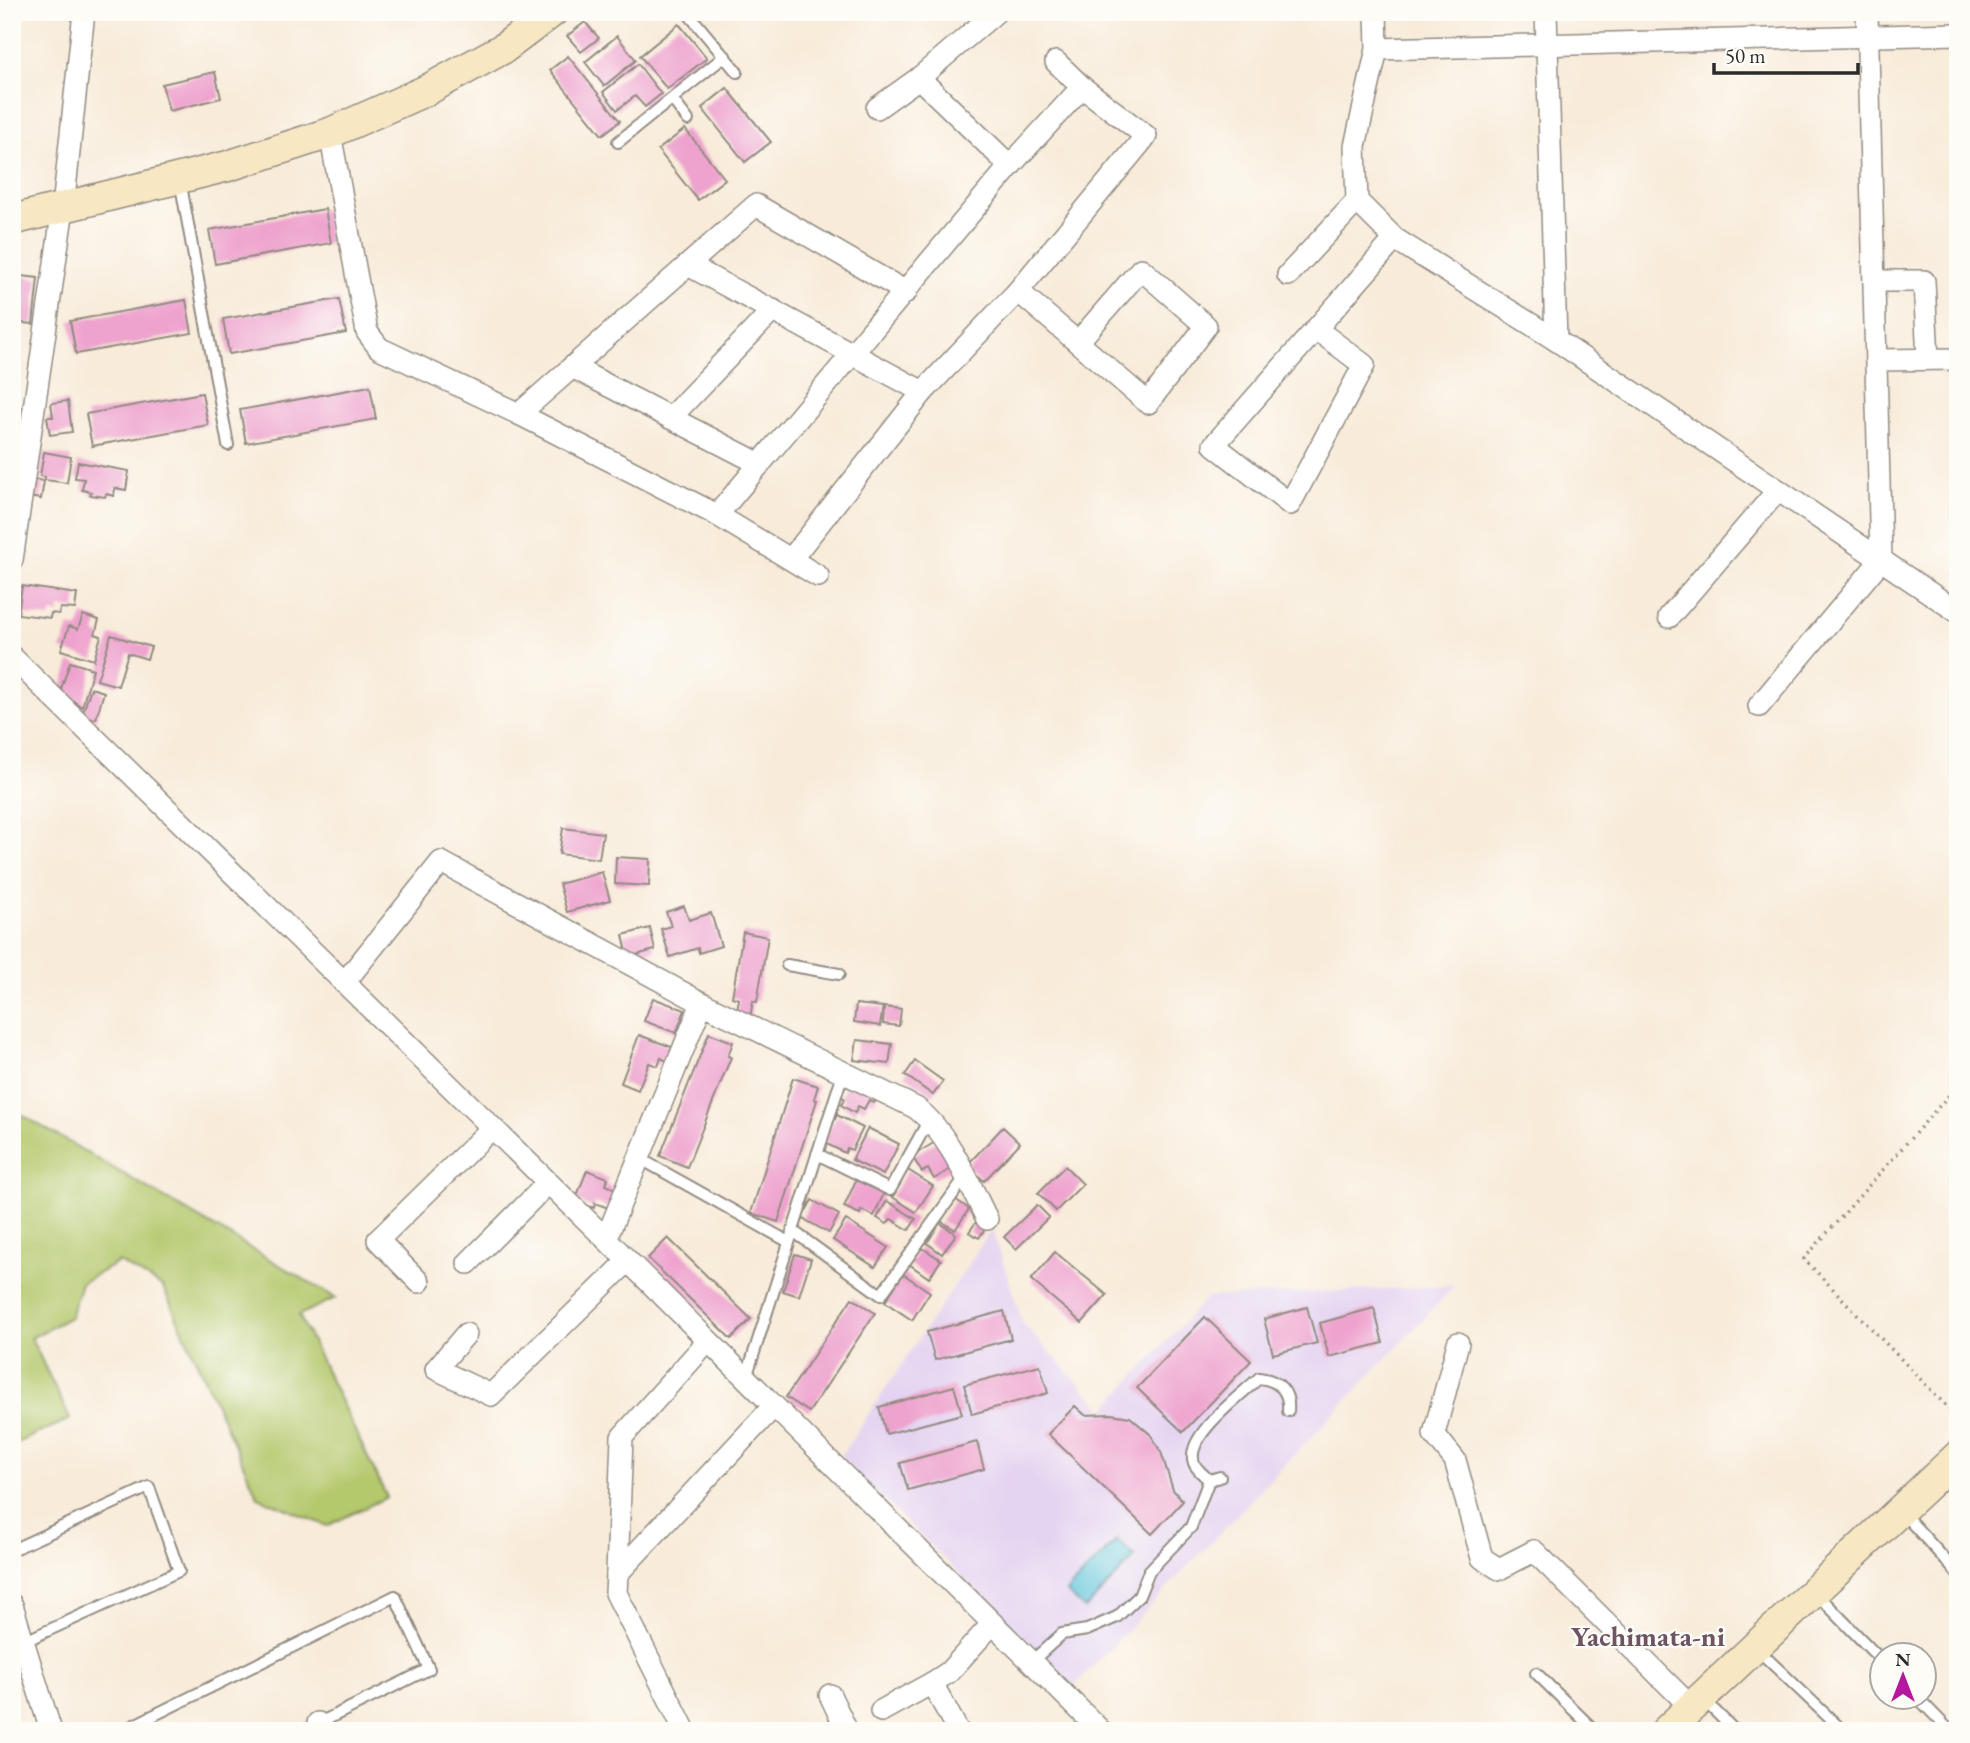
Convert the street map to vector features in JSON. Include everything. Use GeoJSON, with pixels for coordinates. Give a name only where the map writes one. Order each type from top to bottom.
{"type":"FeatureCollection","features":[{"type":"Feature","properties":{"kind":"street"},"geometry":{"type":"LineString","coordinates":[[12,560],[18,485],[63,208],[85,12]]}},
{"type":"Feature","properties":{"kind":"street"},"geometry":{"type":"LineString","coordinates":[[12,220],[228,166],[330,133],[427,90],[504,48],[552,12]]}},
{"type":"Feature","properties":{"kind":"street"},"geometry":{"type":"LineString","coordinates":[[877,108],[919,78],[996,12]]}},
{"type":"Feature","properties":{"kind":"street"},"geometry":{"type":"LineString","coordinates":[[1376,12],[1377,48],[1355,146],[1357,201],[1395,239],[1556,340],[1958,612]]}},
{"type":"Feature","properties":{"kind":"street"},"geometry":{"type":"LineString","coordinates":[[1546,12],[1556,340]]}},
{"type":"Feature","properties":{"kind":"street"},"geometry":{"type":"LineString","coordinates":[[1759,706],[1881,560],[1867,12]]}},
{"type":"Feature","properties":{"kind":"street"},"geometry":{"type":"LineString","coordinates":[[1377,48],[1958,34]]}},
{"type":"Feature","properties":{"kind":"street"},"geometry":{"type":"LineString","coordinates":[[792,558],[923,392],[1018,291],[1146,136],[1082,87],[1056,62]]}},
{"type":"Feature","properties":{"kind":"street"},"geometry":{"type":"LineString","coordinates":[[919,78],[1010,166]]}},
{"type":"Feature","properties":{"kind":"street"},"geometry":{"type":"LineString","coordinates":[[717,515],[1010,166],[1082,87]]}},
{"type":"Feature","properties":{"kind":"street"},"geometry":{"type":"LineString","coordinates":[[330,133],[367,332],[379,348],[519,414],[717,515],[818,576]]}},
{"type":"Feature","properties":{"kind":"street"},"geometry":{"type":"LineString","coordinates":[[1288,275],[1357,201]]}},
{"type":"Feature","properties":{"kind":"street"},"geometry":{"type":"LineString","coordinates":[[519,414],[756,205],[906,292]]}},
{"type":"Feature","properties":{"kind":"street"},"geometry":{"type":"LineString","coordinates":[[1316,329],[1364,365],[1290,503],[1214,445],[1395,239]]}},
{"type":"Feature","properties":{"kind":"street"},"geometry":{"type":"LineString","coordinates":[[688,265],[923,392]]}},
{"type":"Feature","properties":{"kind":"street"},"geometry":{"type":"LineString","coordinates":[[1018,291],[1077,342],[1148,403],[1206,326],[1141,269],[1077,342]]}},
{"type":"Feature","properties":{"kind":"street"},"geometry":{"type":"LineString","coordinates":[[1874,281],[1924,281],[1928,359]]}},
{"type":"Feature","properties":{"kind":"street"},"geometry":{"type":"LineString","coordinates":[[670,418],[773,310]]}},
{"type":"Feature","properties":{"kind":"street"},"geometry":{"type":"LineString","coordinates":[[1876,360],[1958,359]]}},
{"type":"Feature","properties":{"kind":"street"},"geometry":{"type":"LineString","coordinates":[[572,367],[760,464]]}},
{"type":"Feature","properties":{"kind":"street"},"geometry":{"type":"LineString","coordinates":[[1669,617],[1778,490]]}},
{"type":"Feature","properties":{"kind":"street"},"geometry":{"type":"LineString","coordinates":[[12,657],[606,1239],[1101,1731]]}},
{"type":"Feature","properties":{"kind":"street"},"geometry":{"type":"LineString","coordinates":[[344,983],[441,862],[702,1003],[844,1070],[916,1108],[930,1118],[966,1176],[987,1219]]}},
{"type":"Feature","properties":{"kind":"street"},"geometry":{"type":"LineString","coordinates":[[606,1239],[702,1003]]}},
{"type":"Feature","properties":{"kind":"street"},"geometry":{"type":"LineString","coordinates":[[419,1282],[378,1240],[492,1128]]}},
{"type":"Feature","properties":{"kind":"street"},"geometry":{"type":"LineString","coordinates":[[468,1263],[548,1183]]}},
{"type":"Feature","properties":{"kind":"street"},"geometry":{"type":"LineString","coordinates":[[466,1334],[436,1369],[491,1395],[628,1261]]}},
{"type":"Feature","properties":{"kind":"street"},"geometry":{"type":"LineString","coordinates":[[685,1731],[616,1593],[622,1437],[708,1341]]}},
{"type":"Feature","properties":{"kind":"street"},"geometry":{"type":"LineString","coordinates":[[1458,1343],[1434,1434],[1455,1460],[1482,1558],[1499,1569],[1534,1551],[1696,1702]]}},
{"type":"Feature","properties":{"kind":"street"},"geometry":{"type":"LineString","coordinates":[[617,1574],[774,1406]]}},
{"type":"Feature","properties":{"kind":"street"},"geometry":{"type":"LineString","coordinates":[[1667,1731],[1958,1456]]}},
{"type":"Feature","properties":{"kind":"street"},"geometry":{"type":"LineString","coordinates":[[12,1605],[51,1731]]}},
{"type":"Feature","properties":{"kind":"street"},"geometry":{"type":"LineString","coordinates":[[881,1711],[948,1672],[992,1624]]}},
{"type":"Feature","properties":{"kind":"street"},"geometry":{"type":"LineString","coordinates":[[932,1683],[958,1731]]}},
{"type":"Feature","properties":{"kind":"street"},"geometry":{"type":"LineString","coordinates":[[830,1695],[847,1731]]}},
{"type":"Feature","properties":{"kind":"lane"},"geometry":{"type":"LineString","coordinates":[[687,12],[737,72]]}},
{"type":"Feature","properties":{"kind":"lane"},"geometry":{"type":"LineString","coordinates":[[618,142],[725,57]]}},
{"type":"Feature","properties":{"kind":"lane"},"geometry":{"type":"LineString","coordinates":[[672,99],[688,120]]}},
{"type":"Feature","properties":{"kind":"lane"},"geometry":{"type":"LineString","coordinates":[[180,178],[228,445]]}},
{"type":"Feature","properties":{"kind":"lane"},"geometry":{"type":"LineString","coordinates":[[787,965],[839,974]]}},
{"type":"Feature","properties":{"kind":"lane"},"geometry":{"type":"LineString","coordinates":[[746,1378],[844,1070]]}},
{"type":"Feature","properties":{"kind":"lane"},"geometry":{"type":"LineString","coordinates":[[817,1154],[890,1190],[930,1118]]}},
{"type":"Feature","properties":{"kind":"lane"},"geometry":{"type":"LineString","coordinates":[[639,1158],[791,1236],[881,1295],[966,1176]]}},
{"type":"Feature","properties":{"kind":"lane"},"geometry":{"type":"LineString","coordinates":[[1031,1662],[1062,1634],[1087,1630],[1117,1617],[1139,1596],[1149,1571],[1191,1527],[1214,1478],[1194,1465],[1192,1450],[1199,1436],[1259,1378],[1273,1380],[1282,1387],[1289,1400],[1288,1410]]}},
{"type":"Feature","properties":{"kind":"lane"},"geometry":{"type":"LineString","coordinates":[[12,1550],[149,1487],[179,1571],[25,1641]]}},
{"type":"Feature","properties":{"kind":"lane"},"geometry":{"type":"LineString","coordinates":[[1900,1510],[1958,1574]]}},
{"type":"Feature","properties":{"kind":"lane"},"geometry":{"type":"LineString","coordinates":[[1815,1591],[1868,1646]]}},
{"type":"Feature","properties":{"kind":"lane"},"geometry":{"type":"LineString","coordinates":[[122,1731],[395,1596],[429,1669],[314,1728]]}},
{"type":"Feature","properties":{"kind":"lane"},"geometry":{"type":"LineString","coordinates":[[1755,1647],[1843,1731]]}},
{"type":"Feature","properties":{"kind":"lane"},"geometry":{"type":"LineString","coordinates":[[1536,1673],[1595,1731]]}},
{"type":"Feature","properties":{"kind":"lane"},"geometry":{"type":"LineString","coordinates":[[1696,1702],[1735,1731]]}},
{"type":"Feature","properties":{"kind":"lane"},"geometry":{"type":"LineString","coordinates":[[1932,1712],[1950,1731]]}},
{"type":"Feature","properties":{"kind":"path"},"geometry":{"type":"LineString","coordinates":[[1958,1085],[1804,1259],[1958,1418]]}},
{"type":"Feature","properties":{"kind":"shaded area"},"geometry":{"type":"Polygon","coordinates":[[[992,1229],[1023,1324],[1104,1410],[1207,1297],[1455,1286],[1074,1686],[840,1457],[992,1229]]]}},
{"type":"Feature","properties":{"kind":"green space"},"geometry":{"type":"Polygon","coordinates":[[[12,1109],[336,1298],[299,1315],[387,1497],[327,1526],[258,1497],[163,1287],[119,1262],[81,1283],[70,1317],[31,1338],[70,1419],[12,1445],[12,1109]]]}},
{"type":"Feature","properties":{"kind":"water"},"geometry":{"type":"Polygon","coordinates":[[[1117,1540],[1135,1557],[1085,1609],[1066,1592],[1117,1540]]]}},
{"type":"Feature","properties":{"kind":"building"},"geometry":{"type":"Polygon","coordinates":[[[585,22],[599,38],[581,52],[567,36],[585,22]]]}},
{"type":"Feature","properties":{"kind":"building"},"geometry":{"type":"Polygon","coordinates":[[[679,24],[707,58],[667,89],[640,56],[679,24]]]}},
{"type":"Feature","properties":{"kind":"building"},"geometry":{"type":"Polygon","coordinates":[[[617,36],[636,60],[604,86],[585,62],[617,36]]]}},
{"type":"Feature","properties":{"kind":"building"},"geometry":{"type":"Polygon","coordinates":[[[568,56],[620,121],[602,135],[550,70],[568,56]]]}},
{"type":"Feature","properties":{"kind":"building"},"geometry":{"type":"Polygon","coordinates":[[[638,64],[661,94],[645,107],[635,96],[617,110],[603,92],[638,64]]]}},
{"type":"Feature","properties":{"kind":"building"},"geometry":{"type":"Polygon","coordinates":[[[215,72],[221,98],[169,111],[162,84],[215,72]]]}},
{"type":"Feature","properties":{"kind":"building"},"geometry":{"type":"Polygon","coordinates":[[[727,88],[771,142],[745,162],[702,108],[727,88]]]}},
{"type":"Feature","properties":{"kind":"building"},"geometry":{"type":"Polygon","coordinates":[[[685,129],[725,179],[698,200],[658,150],[685,129]]]}},
{"type":"Feature","properties":{"kind":"building"},"geometry":{"type":"Polygon","coordinates":[[[325,209],[331,243],[215,264],[209,230],[325,209]]]}},
{"type":"Feature","properties":{"kind":"building"},"geometry":{"type":"Polygon","coordinates":[[[12,275],[38,278],[33,324],[12,322],[12,275]]]}},
{"type":"Feature","properties":{"kind":"building"},"geometry":{"type":"Polygon","coordinates":[[[339,299],[346,333],[229,354],[223,319],[339,299]]]}},
{"type":"Feature","properties":{"kind":"building"},"geometry":{"type":"Polygon","coordinates":[[[186,300],[192,333],[76,354],[70,321],[186,300]]]}},
{"type":"Feature","properties":{"kind":"building"},"geometry":{"type":"Polygon","coordinates":[[[370,386],[376,419],[246,443],[240,410],[370,386]]]}},
{"type":"Feature","properties":{"kind":"building"},"geometry":{"type":"Polygon","coordinates":[[[202,393],[208,425],[92,446],[86,414],[202,393]]]}},
{"type":"Feature","properties":{"kind":"building"},"geometry":{"type":"Polygon","coordinates":[[[68,401],[72,432],[50,435],[47,417],[53,417],[51,403],[68,401]]]}},
{"type":"Feature","properties":{"kind":"building"},"geometry":{"type":"Polygon","coordinates":[[[44,452],[71,457],[67,483],[45,480],[45,477],[40,476],[44,452]]]}},
{"type":"Feature","properties":{"kind":"building"},"geometry":{"type":"Polygon","coordinates":[[[78,462],[129,471],[126,490],[115,488],[114,496],[90,495],[91,492],[82,490],[84,479],[75,478],[78,462]]]}},
{"type":"Feature","properties":{"kind":"building"},"geometry":{"type":"Polygon","coordinates":[[[31,479],[44,481],[41,499],[28,497],[31,479]]]}},
{"type":"Feature","properties":{"kind":"building"},"geometry":{"type":"Polygon","coordinates":[[[22,586],[77,594],[75,609],[60,608],[59,614],[51,613],[50,618],[18,614],[22,586]]]}},
{"type":"Feature","properties":{"kind":"building"},"geometry":{"type":"Polygon","coordinates":[[[83,615],[99,620],[95,634],[101,636],[94,660],[61,650],[69,626],[78,629],[83,615]]]}},
{"type":"Feature","properties":{"kind":"building"},"geometry":{"type":"Polygon","coordinates":[[[111,635],[151,647],[147,659],[128,653],[118,686],[97,680],[111,635]]]}},
{"type":"Feature","properties":{"kind":"building"},"geometry":{"type":"Polygon","coordinates":[[[70,662],[93,669],[82,707],[60,692],[70,662]]]}},
{"type":"Feature","properties":{"kind":"building"},"geometry":{"type":"Polygon","coordinates":[[[91,688],[104,692],[96,719],[82,715],[91,688]]]}},
{"type":"Feature","properties":{"kind":"building"},"geometry":{"type":"Polygon","coordinates":[[[563,828],[603,833],[599,859],[559,854],[563,828]]]}},
{"type":"Feature","properties":{"kind":"building"},"geometry":{"type":"Polygon","coordinates":[[[616,857],[650,859],[649,886],[615,884],[616,857]]]}},
{"type":"Feature","properties":{"kind":"building"},"geometry":{"type":"Polygon","coordinates":[[[602,872],[610,900],[567,912],[559,884],[602,872]]]}},
{"type":"Feature","properties":{"kind":"building"},"geometry":{"type":"Polygon","coordinates":[[[684,906],[689,920],[711,913],[721,946],[699,953],[698,948],[670,957],[661,929],[671,926],[666,912],[684,906]]]}},
{"type":"Feature","properties":{"kind":"building"},"geometry":{"type":"Polygon","coordinates":[[[650,928],[655,950],[628,957],[623,935],[650,928]]]}},
{"type":"Feature","properties":{"kind":"building"},"geometry":{"type":"Polygon","coordinates":[[[743,932],[768,937],[757,1002],[753,1001],[750,1018],[736,1016],[739,999],[732,997],[743,932]]]}},
{"type":"Feature","properties":{"kind":"building"},"geometry":{"type":"Polygon","coordinates":[[[653,998],[685,1010],[676,1033],[644,1021],[653,998]]]}},
{"type":"Feature","properties":{"kind":"building"},"geometry":{"type":"Polygon","coordinates":[[[856,1004],[883,1007],[880,1026],[854,1022],[856,1004]]]}},
{"type":"Feature","properties":{"kind":"building"},"geometry":{"type":"Polygon","coordinates":[[[884,1007],[901,1009],[899,1026],[883,1024],[884,1007]]]}},
{"type":"Feature","properties":{"kind":"building"},"geometry":{"type":"Polygon","coordinates":[[[709,1033],[733,1042],[728,1056],[731,1057],[687,1167],[660,1156],[709,1033]]]}},
{"type":"Feature","properties":{"kind":"building"},"geometry":{"type":"Polygon","coordinates":[[[639,1035],[672,1047],[667,1061],[661,1058],[658,1066],[649,1063],[638,1090],[621,1083],[639,1035]]]}},
{"type":"Feature","properties":{"kind":"building"},"geometry":{"type":"Polygon","coordinates":[[[857,1040],[892,1044],[889,1064],[854,1060],[857,1040]]]}},
{"type":"Feature","properties":{"kind":"building"},"geometry":{"type":"Polygon","coordinates":[[[915,1061],[943,1081],[933,1095],[905,1075],[915,1061]]]}},
{"type":"Feature","properties":{"kind":"building"},"geometry":{"type":"Polygon","coordinates":[[[793,1078],[818,1086],[814,1099],[817,1100],[778,1222],[751,1213],[793,1078]]]}},
{"type":"Feature","properties":{"kind":"building"},"geometry":{"type":"Polygon","coordinates":[[[854,1080],[880,1092],[874,1103],[869,1100],[864,1109],[858,1106],[855,1113],[841,1105],[845,1099],[841,1096],[846,1086],[850,1088],[854,1080]]]}},
{"type":"Feature","properties":{"kind":"building"},"geometry":{"type":"Polygon","coordinates":[[[837,1115],[863,1128],[852,1150],[847,1148],[845,1153],[823,1142],[837,1115]]]}},
{"type":"Feature","properties":{"kind":"building"},"geometry":{"type":"Polygon","coordinates":[[[1003,1127],[1020,1143],[984,1181],[967,1165],[1003,1127]]]}},
{"type":"Feature","properties":{"kind":"building"},"geometry":{"type":"Polygon","coordinates":[[[868,1128],[899,1144],[883,1175],[852,1160],[868,1128]]]}},
{"type":"Feature","properties":{"kind":"building"},"geometry":{"type":"Polygon","coordinates":[[[937,1141],[954,1167],[934,1179],[928,1169],[922,1172],[912,1156],[937,1141]]]}},
{"type":"Feature","properties":{"kind":"building"},"geometry":{"type":"Polygon","coordinates":[[[1065,1166],[1083,1184],[1056,1211],[1038,1193],[1065,1166]]]}},
{"type":"Feature","properties":{"kind":"building"},"geometry":{"type":"Polygon","coordinates":[[[587,1170],[608,1178],[606,1185],[618,1190],[611,1209],[595,1203],[594,1208],[575,1201],[587,1170]]]}},
{"type":"Feature","properties":{"kind":"building"},"geometry":{"type":"Polygon","coordinates":[[[908,1170],[933,1186],[916,1212],[891,1196],[908,1170]]]}},
{"type":"Feature","properties":{"kind":"building"},"geometry":{"type":"Polygon","coordinates":[[[856,1180],[884,1193],[874,1216],[861,1210],[860,1214],[844,1207],[856,1180]]]}},
{"type":"Feature","properties":{"kind":"building"},"geometry":{"type":"Polygon","coordinates":[[[955,1199],[969,1209],[955,1230],[941,1221],[955,1199]]]}},
{"type":"Feature","properties":{"kind":"building"},"geometry":{"type":"Polygon","coordinates":[[[812,1200],[839,1215],[829,1233],[802,1218],[812,1200]]]}},
{"type":"Feature","properties":{"kind":"building"},"geometry":{"type":"Polygon","coordinates":[[[887,1201],[916,1219],[909,1230],[891,1219],[887,1224],[877,1218],[887,1201]]]}},
{"type":"Feature","properties":{"kind":"building"},"geometry":{"type":"Polygon","coordinates":[[[1037,1205],[1049,1217],[1016,1249],[1004,1237],[1037,1205]]]}},
{"type":"Feature","properties":{"kind":"building"},"geometry":{"type":"Polygon","coordinates":[[[979,1218],[988,1224],[979,1238],[969,1232],[979,1218]]]}},
{"type":"Feature","properties":{"kind":"building"},"geometry":{"type":"Polygon","coordinates":[[[846,1220],[888,1247],[875,1267],[833,1240],[846,1220]]]}},
{"type":"Feature","properties":{"kind":"building"},"geometry":{"type":"Polygon","coordinates":[[[940,1223],[956,1234],[942,1254],[927,1243],[940,1223]]]}},
{"type":"Feature","properties":{"kind":"building"},"geometry":{"type":"Polygon","coordinates":[[[668,1238],[751,1319],[731,1339],[648,1258],[668,1238]]]}},
{"type":"Feature","properties":{"kind":"building"},"geometry":{"type":"Polygon","coordinates":[[[921,1247],[941,1260],[929,1278],[909,1264],[921,1247]]]}},
{"type":"Feature","properties":{"kind":"building"},"geometry":{"type":"Polygon","coordinates":[[[1055,1252],[1107,1295],[1082,1323],[1031,1280],[1055,1252]]]}},
{"type":"Feature","properties":{"kind":"building"},"geometry":{"type":"Polygon","coordinates":[[[795,1254],[811,1259],[799,1296],[783,1291],[795,1254]]]}},
{"type":"Feature","properties":{"kind":"building"},"geometry":{"type":"Polygon","coordinates":[[[903,1274],[930,1292],[912,1320],[885,1302],[903,1274]]]}},
{"type":"Feature","properties":{"kind":"building"},"geometry":{"type":"Polygon","coordinates":[[[852,1298],[875,1313],[809,1412],[786,1397],[852,1298]]]}},
{"type":"Feature","properties":{"kind":"building"},"geometry":{"type":"Polygon","coordinates":[[[1307,1307],[1317,1343],[1273,1354],[1264,1319],[1307,1307]]]}},
{"type":"Feature","properties":{"kind":"building"},"geometry":{"type":"Polygon","coordinates":[[[1374,1308],[1383,1343],[1329,1357],[1320,1323],[1374,1308]]]}},
{"type":"Feature","properties":{"kind":"building"},"geometry":{"type":"Polygon","coordinates":[[[1004,1311],[1011,1339],[935,1360],[927,1332],[1004,1311]]]}},
{"type":"Feature","properties":{"kind":"building"},"geometry":{"type":"Polygon","coordinates":[[[1205,1317],[1251,1361],[1183,1432],[1137,1388],[1205,1317]]]}},
{"type":"Feature","properties":{"kind":"building"},"geometry":{"type":"Polygon","coordinates":[[[1040,1365],[1048,1393],[972,1414],[964,1385],[1040,1365]]]}},
{"type":"Feature","properties":{"kind":"building"},"geometry":{"type":"Polygon","coordinates":[[[954,1386],[962,1414],[886,1434],[879,1407],[954,1386]]]}},
{"type":"Feature","properties":{"kind":"building"},"geometry":{"type":"Polygon","coordinates":[[[1075,1406],[1085,1415],[1111,1414],[1130,1417],[1151,1435],[1161,1452],[1173,1490],[1183,1501],[1152,1534],[1048,1434],[1075,1406]]]}},
{"type":"Feature","properties":{"kind":"building"},"geometry":{"type":"Polygon","coordinates":[[[977,1442],[984,1469],[908,1490],[900,1463],[977,1442]]]}},
{"type":"Feature","properties":{"kind":"district","name":"Yachimata-ni"},"geometry":{"type":"Point","coordinates":[1648,1636]}}]}
